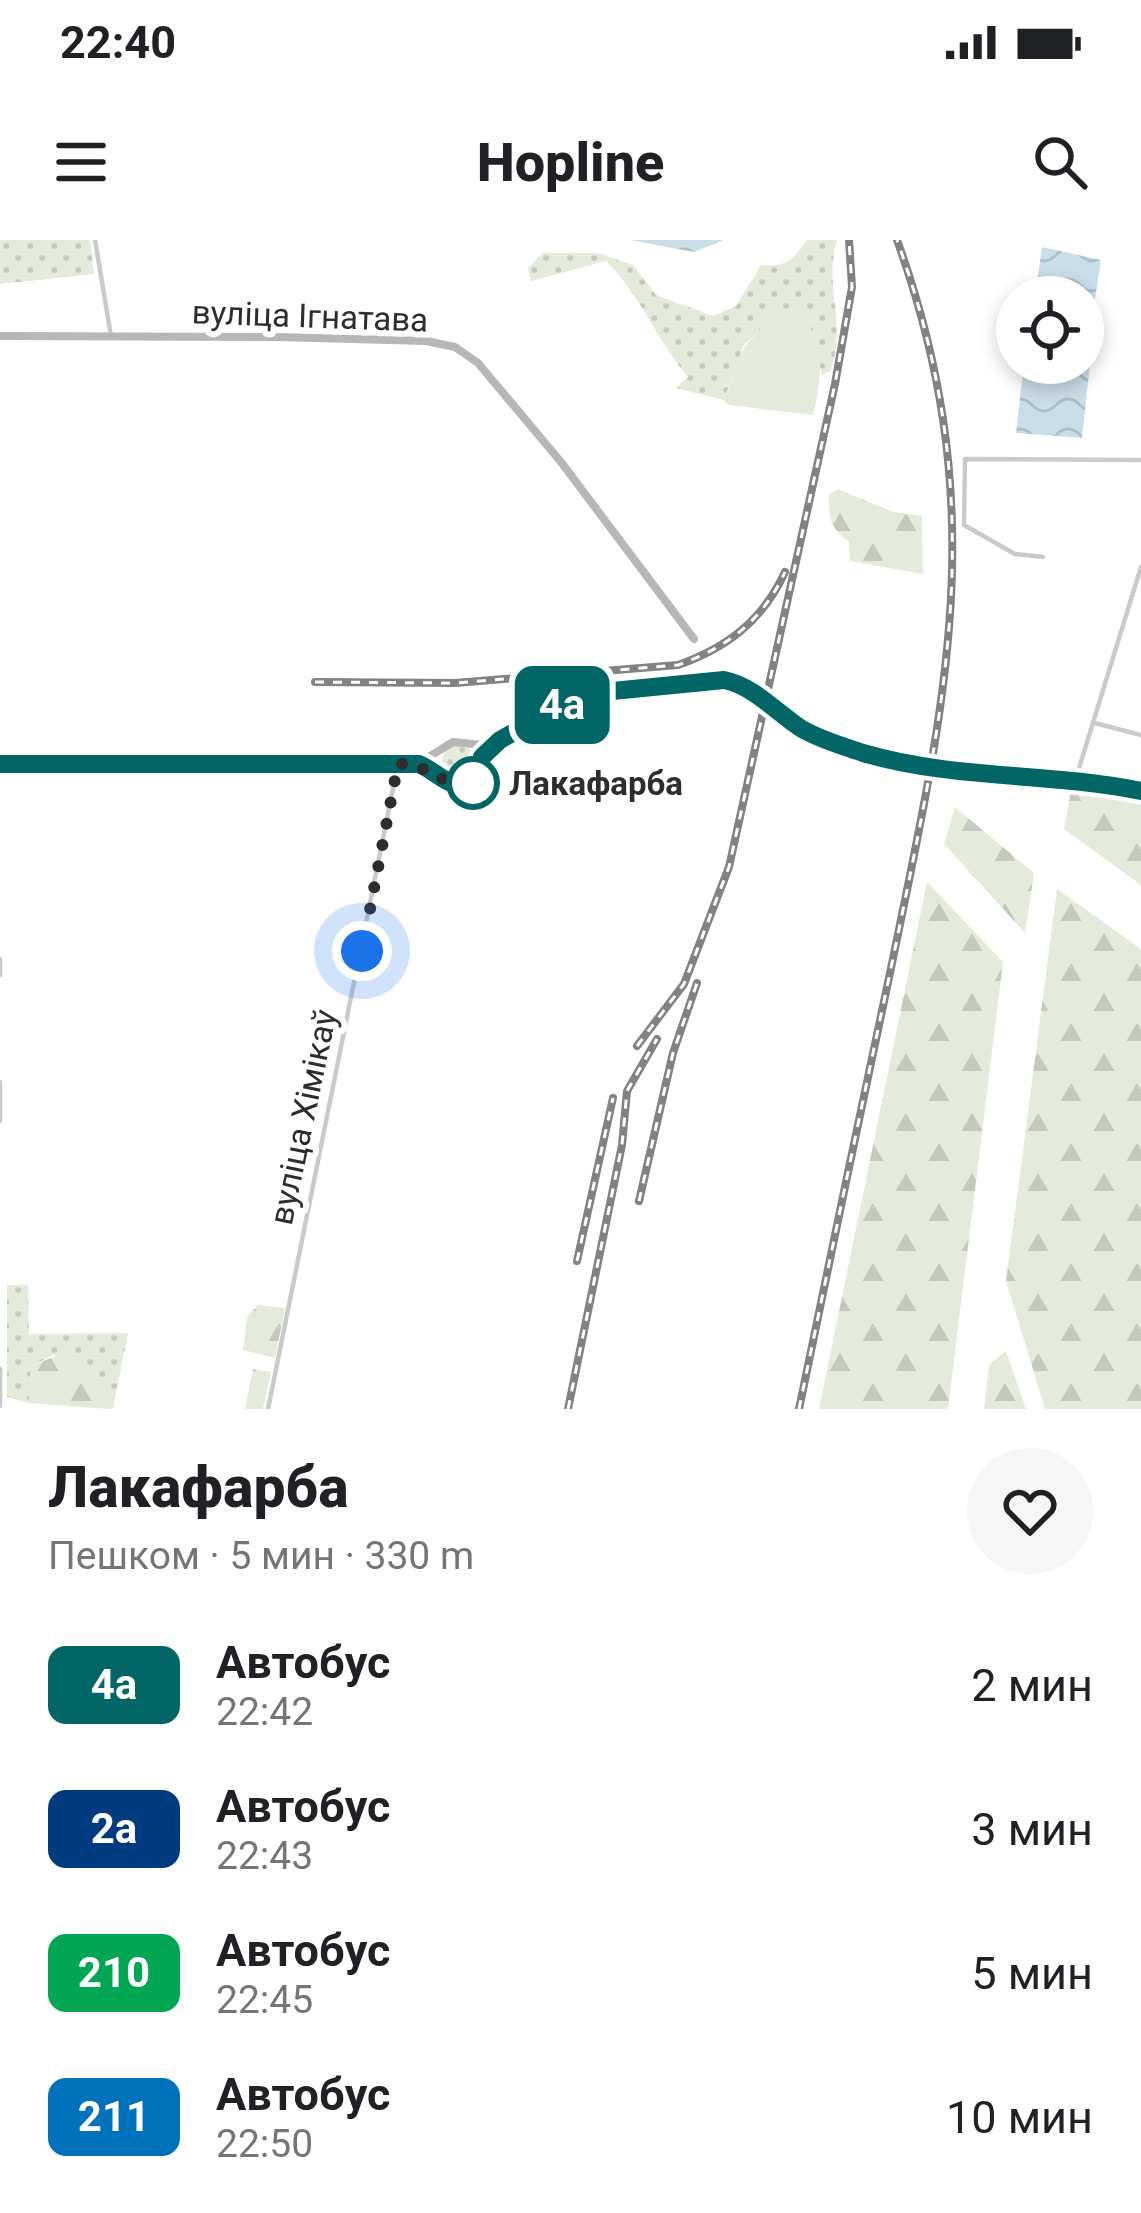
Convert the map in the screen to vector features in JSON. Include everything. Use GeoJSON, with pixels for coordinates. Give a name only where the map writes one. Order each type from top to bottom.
{"type":"FeatureCollection","features":[{"type":"Feature","properties":{"kind":"main road","name":"вуліца Ігнатава"},"geometry":{"type":"LineString","coordinates":[[0,336],[426,341],[466,352],[561,462],[694,639]]}},
{"type":"Feature","properties":{"kind":"main road"},"geometry":{"type":"LineString","coordinates":[[0,764],[419,764],[453,785],[469,785],[481,775],[482,757],[500,740],[582,694],[724,680],[814,735],[892,760],[954,774],[1075,781],[1141,791]]}},
{"type":"Feature","properties":{"kind":"main road"},"geometry":{"type":"LineString","coordinates":[[419,764],[453,742],[500,740]]}},
{"type":"Feature","properties":{"kind":"main road"},"geometry":{"type":"LineString","coordinates":[[468,742],[482,757]]}},
{"type":"Feature","properties":{"kind":"main road"},"geometry":{"type":"LineString","coordinates":[[440,773],[441,752]]}},
{"type":"Feature","properties":{"kind":"street"},"geometry":{"type":"LineString","coordinates":[[94,240],[111,336]]}},
{"type":"Feature","properties":{"kind":"street"},"geometry":{"type":"LineString","coordinates":[[1043,557],[1015,554],[964,525],[965,459],[1141,460]]}},
{"type":"Feature","properties":{"kind":"street"},"geometry":{"type":"LineString","coordinates":[[1075,781],[1141,567]]}},
{"type":"Feature","properties":{"kind":"street"},"geometry":{"type":"LineString","coordinates":[[1095,723],[1141,736]]}},
{"type":"Feature","properties":{"kind":"street","name":"вуліца Хімікаў"},"geometry":{"type":"LineString","coordinates":[[268,1409],[398,764]]}},
{"type":"Feature","properties":{"kind":"street"},"geometry":{"type":"LineString","coordinates":[[0,959],[0,975]]}},
{"type":"Feature","properties":{"kind":"street"},"geometry":{"type":"LineString","coordinates":[[0,1082],[0,1121]]}},
{"type":"Feature","properties":{"kind":"street"},"geometry":{"type":"LineString","coordinates":[[0,1370],[0,1406]]}},
{"type":"Feature","properties":{"kind":"green space"},"geometry":{"type":"Polygon","coordinates":[[[0,240],[90,240],[94,274],[0,284],[0,240]]]}},
{"type":"Feature","properties":{"kind":"green space"},"geometry":{"type":"Polygon","coordinates":[[[807,240],[837,240],[833,273],[837,339],[830,371],[822,375],[813,333],[760,331],[744,344],[724,400],[676,388],[688,377],[606,261],[531,281],[528,268],[543,253],[598,253],[633,265],[656,295],[713,316],[736,306],[761,265],[788,261],[807,240]]]}},
{"type":"Feature","properties":{"kind":"green space"},"geometry":{"type":"Polygon","coordinates":[[[793,310],[805,320],[817,344],[820,372],[813,415],[729,405],[724,400],[737,363],[760,331],[761,319],[793,310]]]}},
{"type":"Feature","properties":{"kind":"green space"},"geometry":{"type":"Polygon","coordinates":[[[838,489],[893,512],[922,516],[923,574],[850,561],[849,542],[830,517],[829,495],[838,489]]]}},
{"type":"Feature","properties":{"kind":"green space"},"geometry":{"type":"Polygon","coordinates":[[[459,745],[471,750],[476,762],[471,774],[459,779],[447,774],[442,762],[447,750],[459,745]]]}},
{"type":"Feature","properties":{"kind":"green space"},"geometry":{"type":"Polygon","coordinates":[[[1071,791],[1141,798],[1141,885],[1064,829],[1071,791]]]}},
{"type":"Feature","properties":{"kind":"green space"},"geometry":{"type":"Polygon","coordinates":[[[955,807],[1034,873],[1025,933],[944,844],[955,807]]]}},
{"type":"Feature","properties":{"kind":"green space"},"geometry":{"type":"Polygon","coordinates":[[[927,882],[1003,962],[948,1409],[819,1409],[927,882]]]}},
{"type":"Feature","properties":{"kind":"green space"},"geometry":{"type":"Polygon","coordinates":[[[1057,889],[1141,949],[1141,1409],[1045,1409],[1006,1281],[1057,889]]]}},
{"type":"Feature","properties":{"kind":"green space"},"geometry":{"type":"Polygon","coordinates":[[[7,1285],[28,1285],[29,1334],[128,1333],[113,1408],[108,1409],[103,1384],[54,1355],[31,1366],[29,1403],[7,1397],[7,1285]]]}},
{"type":"Feature","properties":{"kind":"green space"},"geometry":{"type":"Polygon","coordinates":[[[258,1305],[285,1308],[275,1358],[243,1350],[247,1317],[258,1305]]]}},
{"type":"Feature","properties":{"kind":"green space"},"geometry":{"type":"Polygon","coordinates":[[[68,1351],[103,1384],[108,1409],[29,1403],[31,1366],[68,1351]]]}},
{"type":"Feature","properties":{"kind":"green space"},"geometry":{"type":"Polygon","coordinates":[[[1006,1351],[1026,1409],[984,1409],[989,1365],[1006,1351]]]}},
{"type":"Feature","properties":{"kind":"green space"},"geometry":{"type":"Polygon","coordinates":[[[253,1369],[271,1372],[263,1409],[245,1409],[253,1369]]]}},
{"type":"Feature","properties":{"kind":"water"},"geometry":{"type":"Polygon","coordinates":[[[630,240],[724,240],[694,252],[630,240]]]}},
{"type":"Feature","properties":{"kind":"water"},"geometry":{"type":"Polygon","coordinates":[[[1042,247],[1101,260],[1099,276],[1038,276],[1042,247]]]}},
{"type":"Feature","properties":{"kind":"water"},"geometry":{"type":"Polygon","coordinates":[[[1022,384],[1088,384],[1082,438],[1016,433],[1022,384]]]}},
{"type":"Feature","properties":{"kind":"railway"},"geometry":{"type":"LineString","coordinates":[[637,1046],[684,984],[729,867],[835,384],[852,287],[849,240]]}},
{"type":"Feature","properties":{"kind":"railway"},"geometry":{"type":"LineString","coordinates":[[799,1409],[928,783],[951,606],[952,519],[945,430],[927,338],[897,240]]}},
{"type":"Feature","properties":{"kind":"railway"},"geometry":{"type":"LineString","coordinates":[[315,682],[455,683],[678,665],[742,630],[766,604],[785,572]]}},
{"type":"Feature","properties":{"kind":"railway"},"geometry":{"type":"LineString","coordinates":[[639,1201],[673,1053],[697,983]]}},
{"type":"Feature","properties":{"kind":"railway"},"geometry":{"type":"LineString","coordinates":[[568,1409],[622,1145],[627,1091],[657,1039]]}},
{"type":"Feature","properties":{"kind":"railway"},"geometry":{"type":"LineString","coordinates":[[577,1261],[613,1098]]}},
{"type":"Feature","properties":{"kind":"bus line","name":"4а"},"geometry":{"type":"LineString","coordinates":[[0,764],[419,764],[453,785],[465,786],[477,779],[483,769],[482,757],[500,740],[582,694],[724,680],[742,686],[802,729],[868,754],[988,778],[1099,783],[1141,791]]}},
{"type":"Feature","properties":{"kind":"place","name":"Лакафарба"},"geometry":{"type":"Point","coordinates":[473,783]}},
{"type":"Feature","properties":{"kind":"route"},"geometry":{"type":"LineString","coordinates":[[362,951],[398,764],[419,764],[453,785],[473,783]]}}]}
